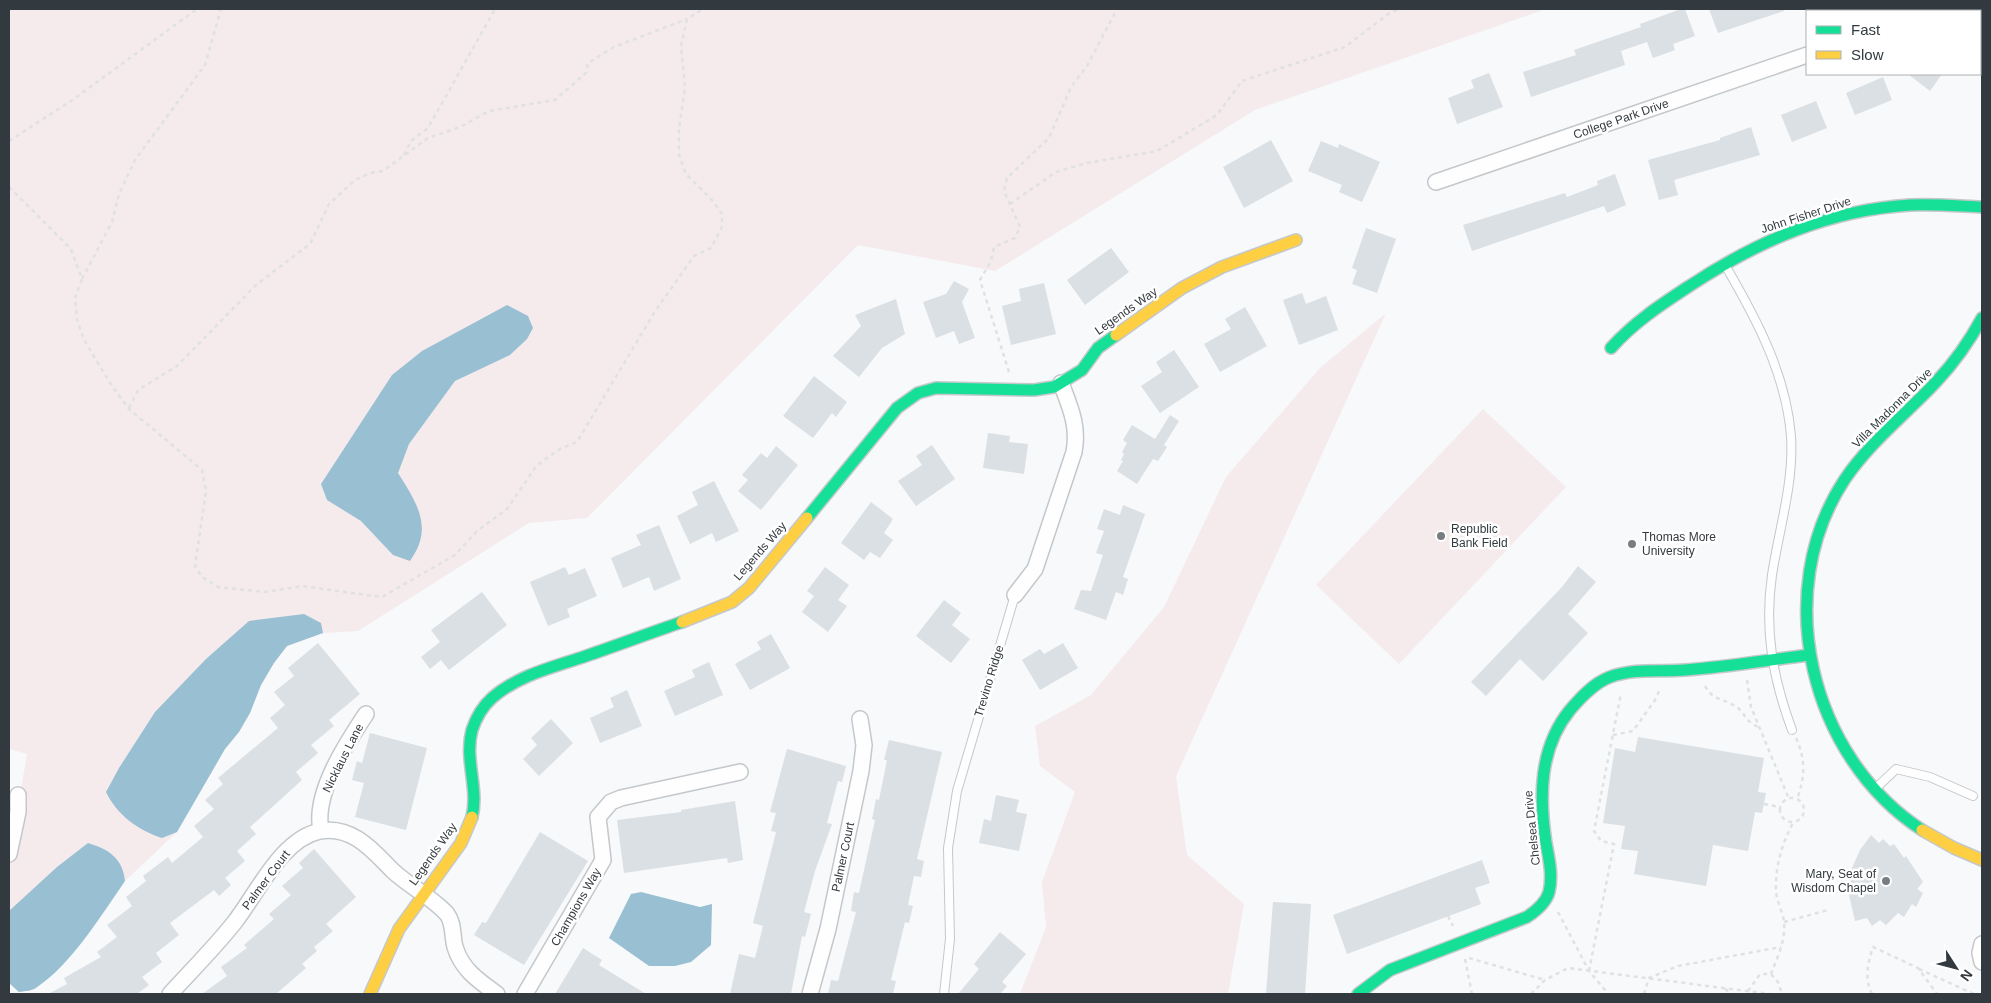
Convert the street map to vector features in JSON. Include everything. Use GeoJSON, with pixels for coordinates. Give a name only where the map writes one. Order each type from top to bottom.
{"type":"FeatureCollection","features":[{"type":"Feature","properties":{"kind":"street","name":"College Park Drive"},"geometry":{"type":"LineString","coordinates":[[1436,182],[1806,55]]}},
{"type":"Feature","properties":{"kind":"street","name":"John Fisher Drive"},"geometry":{"type":"LineString","coordinates":[[1611,348],[1642,317],[1724,263],[1759,244],[1793,230],[1852,213],[1899,206],[1934,204],[1982,207]]}},
{"type":"Feature","properties":{"kind":"street","name":"Legends Way"},"geometry":{"type":"LineString","coordinates":[[370,994],[386,953],[404,918],[458,847],[470,826],[473,812],[470,747],[472,732],[483,708],[496,694],[515,683],[551,668],[709,613],[732,602],[749,588],[897,408],[918,393],[936,388],[1034,390],[1061,383],[1082,370],[1098,348],[1182,288],[1222,267],[1296,240]]}},
{"type":"Feature","properties":{"kind":"street","name":"Villa Madonna Drive"},"geometry":{"type":"LineString","coordinates":[[1982,318],[1953,364],[1930,391],[1868,448],[1844,481],[1819,537],[1807,598],[1809,655],[1820,701],[1835,734],[1853,764],[1875,789],[1910,822],[1944,843],[1982,860]]}},
{"type":"Feature","properties":{"kind":"street","name":"Trevino Ridge"},"geometry":{"type":"LineString","coordinates":[[1015,595],[1035,569],[1074,452],[1077,437],[1074,418],[1061,383]]}},
{"type":"Feature","properties":{"kind":"street","name":"Chelsea Drive"},"geometry":{"type":"LineString","coordinates":[[1548,893],[1551,876],[1541,811],[1543,763],[1549,744],[1565,714],[1588,690],[1601,681],[1625,673],[1696,670],[1809,655]]}},
{"type":"Feature","properties":{"kind":"street","name":"Nicklaus Lane"},"geometry":{"type":"LineString","coordinates":[[321,831],[319,807],[326,788],[352,735],[366,714]]}},
{"type":"Feature","properties":{"kind":"street","name":"Palmer Court"},"geometry":{"type":"LineString","coordinates":[[810,994],[828,929],[861,771],[864,745],[860,719]]}},
{"type":"Feature","properties":{"kind":"street","name":"Champions Way"},"geometry":{"type":"LineString","coordinates":[[525,994],[603,860],[598,817],[604,807],[621,798],[740,772]]}},
{"type":"Feature","properties":{"kind":"street"},"geometry":{"type":"LineString","coordinates":[[9,854],[18,812],[18,795]]}},
{"type":"Feature","properties":{"kind":"street"},"geometry":{"type":"LineString","coordinates":[[321,831],[336,832],[356,837],[366,844],[393,871],[447,914],[453,927],[455,946],[466,970],[497,994]]}},
{"type":"Feature","properties":{"kind":"street","name":"Palmer Court"},"geometry":{"type":"LineString","coordinates":[[170,994],[233,924],[284,853],[298,841],[321,831]]}},
{"type":"Feature","properties":{"kind":"street"},"geometry":{"type":"LineString","coordinates":[[1358,994],[1390,970],[1527,917],[1540,908],[1548,893]]}},
{"type":"Feature","properties":{"kind":"street"},"geometry":{"type":"LineString","coordinates":[[1982,944],[1980,953],[1982,962]]}},
{"type":"Feature","properties":{"kind":"lane"},"geometry":{"type":"LineString","coordinates":[[1724,263],[1766,342],[1787,404],[1791,437],[1791,472],[1772,575],[1768,615],[1771,659],[1792,730]]}},
{"type":"Feature","properties":{"kind":"lane","name":"Trevino Ridge"},"geometry":{"type":"LineString","coordinates":[[944,994],[950,939],[948,848],[957,791],[1015,595]]}},
{"type":"Feature","properties":{"kind":"lane"},"geometry":{"type":"LineString","coordinates":[[1875,789],[1896,769],[1930,777],[1973,796]]}},
{"type":"Feature","properties":{"kind":"path"},"geometry":{"type":"LineString","coordinates":[[9,141],[71,101],[197,9]]}},
{"type":"Feature","properties":{"kind":"path"},"geometry":{"type":"LineString","coordinates":[[222,9],[205,65],[135,160],[119,194],[112,222],[82,278],[75,298],[76,320],[84,340],[128,409],[202,470],[206,491],[195,566],[202,577],[218,587],[266,592],[302,586],[382,597],[455,556],[477,531],[508,509],[537,465],[560,449],[577,442],[654,313],[694,256],[711,248],[722,227],[722,214],[712,200],[686,174],[679,155],[679,129],[685,87],[681,46],[687,19]]}},
{"type":"Feature","properties":{"kind":"path"},"geometry":{"type":"LineString","coordinates":[[403,156],[412,141],[428,128],[495,9]]}},
{"type":"Feature","properties":{"kind":"path"},"geometry":{"type":"LineString","coordinates":[[128,409],[138,390],[176,366],[257,284],[310,244],[329,204],[355,180],[370,173],[383,171],[428,138],[460,127],[489,111],[555,100],[586,73],[588,63],[614,47],[687,19],[703,9]]}},
{"type":"Feature","properties":{"kind":"path"},"geometry":{"type":"LineString","coordinates":[[1015,390],[980,280],[991,261],[994,247],[1014,238],[1020,227],[1004,191],[1007,178],[1049,138],[1071,87],[1087,66],[1117,9]]}},
{"type":"Feature","properties":{"kind":"path"},"geometry":{"type":"LineString","coordinates":[[1010,204],[1056,172],[1087,163],[1157,151],[1217,115],[1242,81],[1345,47],[1391,12],[1400,9]]}},
{"type":"Feature","properties":{"kind":"path"},"geometry":{"type":"LineString","coordinates":[[9,187],[71,249],[82,278]]}},
{"type":"Feature","properties":{"kind":"path"},"geometry":{"type":"LineString","coordinates":[[1745,663],[1750,707],[1789,798]]}},
{"type":"Feature","properties":{"kind":"path"},"geometry":{"type":"LineString","coordinates":[[1696,670],[1707,690],[1715,698],[1731,703],[1740,710],[1747,721],[1759,728]]}},
{"type":"Feature","properties":{"kind":"path"},"geometry":{"type":"LineString","coordinates":[[1613,735],[1633,731],[1655,700],[1666,671]]}},
{"type":"Feature","properties":{"kind":"path"},"geometry":{"type":"LineString","coordinates":[[1589,971],[1614,844],[1601,841],[1594,831],[1625,673]]}},
{"type":"Feature","properties":{"kind":"path"},"geometry":{"type":"LineString","coordinates":[[1771,974],[1781,947],[1784,922],[1776,893],[1777,865],[1786,838],[1794,822],[1801,817],[1803,809],[1797,799],[1804,767],[1802,752],[1792,730]]}},
{"type":"Feature","properties":{"kind":"path"},"geometry":{"type":"LineString","coordinates":[[1789,798],[1797,799]]}},
{"type":"Feature","properties":{"kind":"path"},"geometry":{"type":"LineString","coordinates":[[1780,807],[1789,798]]}},
{"type":"Feature","properties":{"kind":"path"},"geometry":{"type":"LineString","coordinates":[[1764,804],[1780,807]]}},
{"type":"Feature","properties":{"kind":"path"},"geometry":{"type":"LineString","coordinates":[[1780,807],[1782,817],[1787,821],[1794,822]]}},
{"type":"Feature","properties":{"kind":"path"},"geometry":{"type":"LineString","coordinates":[[1548,893],[1589,971],[1606,991],[1606,994]]}},
{"type":"Feature","properties":{"kind":"path"},"geometry":{"type":"LineString","coordinates":[[1784,922],[1828,910]]}},
{"type":"Feature","properties":{"kind":"path"},"geometry":{"type":"LineString","coordinates":[[1648,978],[1678,966],[1781,947]]}},
{"type":"Feature","properties":{"kind":"path"},"geometry":{"type":"LineString","coordinates":[[1872,994],[1867,978],[1867,965],[1873,947],[1974,994]]}},
{"type":"Feature","properties":{"kind":"path"},"geometry":{"type":"LineString","coordinates":[[1465,957],[1545,980]]}},
{"type":"Feature","properties":{"kind":"path"},"geometry":{"type":"LineString","coordinates":[[1531,994],[1545,980],[1568,968],[1770,994]]}},
{"type":"Feature","properties":{"kind":"path"},"geometry":{"type":"LineString","coordinates":[[1918,968],[1937,994]]}},
{"type":"Feature","properties":{"kind":"path"},"geometry":{"type":"LineString","coordinates":[[1748,991],[1760,974],[1771,974],[1778,982],[1782,994]]}},
{"type":"Feature","properties":{"kind":"path"},"geometry":{"type":"LineString","coordinates":[[1644,994],[1648,978]]}},
{"type":"Feature","properties":{"kind":"path"},"geometry":{"type":"LineString","coordinates":[[1725,988],[1732,994]]}},
{"type":"Feature","properties":{"kind":"shaded area"},"geometry":{"type":"Polygon","coordinates":[[[9,9],[1546,9],[1255,110],[995,271],[858,245],[587,518],[529,523],[358,631],[323,633],[287,646],[274,663],[261,685],[250,713],[239,732],[225,749],[177,832],[125,881],[87,935],[57,970],[36,989],[19,992],[9,983],[9,860],[27,754],[9,749],[9,9]]]}},
{"type":"Feature","properties":{"kind":"shaded area"},"geometry":{"type":"Polygon","coordinates":[[[1386,313],[1176,776],[1187,855],[1244,904],[1228,994],[1020,994],[1046,927],[1042,882],[1075,792],[1040,766],[1035,726],[1091,695],[1164,607],[1226,477],[1320,368],[1386,313]]]}},
{"type":"Feature","properties":{"kind":"shaded area","name":"Republic Bank Field"},"geometry":{"type":"Polygon","coordinates":[[[1483,409],[1566,487],[1399,664],[1316,585],[1483,409]]]}},
{"type":"Feature","properties":{"kind":"water"},"geometry":{"type":"Polygon","coordinates":[[[507,305],[528,316],[533,328],[527,339],[510,355],[455,381],[409,444],[398,473],[411,495],[420,516],[421,538],[410,561],[393,555],[361,521],[327,500],[321,484],[392,375],[422,351],[507,305]]]}},
{"type":"Feature","properties":{"kind":"water"},"geometry":{"type":"Polygon","coordinates":[[[304,614],[321,623],[323,633],[287,646],[274,663],[261,685],[250,713],[239,732],[225,749],[177,832],[162,838],[145,831],[122,815],[106,792],[155,712],[206,659],[249,621],[304,614]]]}},
{"type":"Feature","properties":{"kind":"water"},"geometry":{"type":"Polygon","coordinates":[[[88,843],[102,848],[118,860],[124,873],[125,881],[85,938],[62,966],[35,988],[19,992],[9,983],[9,911],[57,867],[88,843]]]}},
{"type":"Feature","properties":{"kind":"water"},"geometry":{"type":"Polygon","coordinates":[[[641,892],[700,907],[712,904],[711,945],[691,962],[675,966],[649,966],[609,938],[631,894],[641,892]]]}},
{"type":"Feature","properties":{"kind":"building"},"geometry":{"type":"Polygon","coordinates":[[[1685,9],[1695,36],[1673,44],[1675,50],[1653,58],[1647,42],[1621,51],[1625,65],[1531,97],[1523,72],[1576,55],[1574,50],[1641,27],[1640,24],[1685,9]]]}},
{"type":"Feature","properties":{"kind":"building"},"geometry":{"type":"Polygon","coordinates":[[[1709,9],[1784,9],[1784,11],[1718,33],[1709,9]]]}},
{"type":"Feature","properties":{"kind":"building"},"geometry":{"type":"Polygon","coordinates":[[[1489,73],[1503,107],[1457,124],[1448,98],[1474,88],[1471,80],[1489,73]]]}},
{"type":"Feature","properties":{"kind":"building"},"geometry":{"type":"Polygon","coordinates":[[[1909,75],[1941,75],[1930,91],[1909,75]]]}},
{"type":"Feature","properties":{"kind":"building"},"geometry":{"type":"Polygon","coordinates":[[[1883,77],[1892,100],[1855,115],[1846,93],[1883,77]]]}},
{"type":"Feature","properties":{"kind":"building"},"geometry":{"type":"Polygon","coordinates":[[[1816,101],[1827,128],[1792,142],[1781,115],[1816,101]]]}},
{"type":"Feature","properties":{"kind":"building"},"geometry":{"type":"Polygon","coordinates":[[[1751,127],[1760,155],[1674,180],[1678,195],[1659,200],[1648,160],[1720,140],[1720,138],[1751,127]]]}},
{"type":"Feature","properties":{"kind":"building"},"geometry":{"type":"Polygon","coordinates":[[[1271,140],[1293,181],[1244,208],[1223,167],[1271,140]]]}},
{"type":"Feature","properties":{"kind":"building"},"geometry":{"type":"Polygon","coordinates":[[[1321,141],[1338,148],[1339,144],[1380,162],[1362,202],[1339,192],[1342,185],[1308,171],[1321,141]]]}},
{"type":"Feature","properties":{"kind":"building"},"geometry":{"type":"Polygon","coordinates":[[[1615,174],[1626,205],[1607,213],[1604,206],[1472,251],[1463,225],[1565,193],[1567,197],[1598,185],[1597,181],[1615,174]]]}},
{"type":"Feature","properties":{"kind":"building"},"geometry":{"type":"Polygon","coordinates":[[[1366,228],[1396,239],[1377,293],[1352,284],[1357,270],[1352,268],[1366,228]]]}},
{"type":"Feature","properties":{"kind":"building"},"geometry":{"type":"Polygon","coordinates":[[[1111,248],[1129,272],[1085,305],[1067,280],[1111,248]]]}},
{"type":"Feature","properties":{"kind":"building"},"geometry":{"type":"Polygon","coordinates":[[[954,281],[969,289],[962,302],[975,338],[959,344],[954,331],[936,338],[923,302],[946,294],[954,281]]]}},
{"type":"Feature","properties":{"kind":"building"},"geometry":{"type":"Polygon","coordinates":[[[1044,283],[1056,334],[1011,345],[1002,306],[1021,301],[1019,289],[1044,283]]]}},
{"type":"Feature","properties":{"kind":"building"},"geometry":{"type":"Polygon","coordinates":[[[1302,293],[1306,304],[1326,296],[1338,330],[1299,345],[1283,300],[1302,293]]]}},
{"type":"Feature","properties":{"kind":"building"},"geometry":{"type":"Polygon","coordinates":[[[896,299],[905,334],[882,348],[859,377],[833,356],[861,326],[855,315],[896,299]]]}},
{"type":"Feature","properties":{"kind":"building"},"geometry":{"type":"Polygon","coordinates":[[[1245,307],[1267,346],[1220,372],[1204,344],[1231,329],[1225,319],[1245,307]]]}},
{"type":"Feature","properties":{"kind":"building"},"geometry":{"type":"Polygon","coordinates":[[[1174,350],[1199,387],[1160,413],[1141,386],[1162,372],[1156,362],[1174,350]]]}},
{"type":"Feature","properties":{"kind":"building"},"geometry":{"type":"Polygon","coordinates":[[[814,376],[847,402],[836,417],[832,413],[813,438],[783,416],[814,376]]]}},
{"type":"Feature","properties":{"kind":"building"},"geometry":{"type":"Polygon","coordinates":[[[1170,415],[1179,421],[1164,445],[1167,447],[1158,461],[1153,459],[1137,484],[1117,471],[1123,461],[1121,460],[1124,454],[1122,452],[1127,443],[1123,440],[1132,425],[1155,439],[1170,415]]]}},
{"type":"Feature","properties":{"kind":"building"},"geometry":{"type":"Polygon","coordinates":[[[988,433],[1010,436],[1009,442],[1028,444],[1024,474],[983,468],[988,433]]]}},
{"type":"Feature","properties":{"kind":"building"},"geometry":{"type":"Polygon","coordinates":[[[932,445],[955,479],[916,506],[898,481],[922,465],[916,456],[932,445]]]}},
{"type":"Feature","properties":{"kind":"building"},"geometry":{"type":"Polygon","coordinates":[[[776,446],[798,465],[761,510],[738,491],[748,480],[742,475],[761,453],[767,458],[776,446]]]}},
{"type":"Feature","properties":{"kind":"building"},"geometry":{"type":"Polygon","coordinates":[[[714,481],[739,531],[716,542],[712,533],[690,544],[677,516],[698,505],[692,492],[714,481]]]}},
{"type":"Feature","properties":{"kind":"building"},"geometry":{"type":"Polygon","coordinates":[[[871,502],[893,519],[884,533],[893,540],[880,558],[870,552],[864,560],[841,543],[871,502]]]}},
{"type":"Feature","properties":{"kind":"building"},"geometry":{"type":"Polygon","coordinates":[[[1123,505],[1145,514],[1123,577],[1128,579],[1123,595],[1116,592],[1106,620],[1074,609],[1081,590],[1091,591],[1103,555],[1096,553],[1104,531],[1097,529],[1104,509],[1120,515],[1123,505]]]}},
{"type":"Feature","properties":{"kind":"building"},"geometry":{"type":"Polygon","coordinates":[[[659,525],[681,579],[654,591],[649,577],[623,588],[611,558],[641,545],[636,535],[659,525]]]}},
{"type":"Feature","properties":{"kind":"building"},"geometry":{"type":"Polygon","coordinates":[[[1578,566],[1596,582],[1568,614],[1588,633],[1543,681],[1520,659],[1486,696],[1471,682],[1562,587],[1578,566]]]}},
{"type":"Feature","properties":{"kind":"building"},"geometry":{"type":"Polygon","coordinates":[[[565,567],[569,575],[585,568],[597,596],[567,609],[570,617],[548,626],[530,582],[565,567]]]}},
{"type":"Feature","properties":{"kind":"building"},"geometry":{"type":"Polygon","coordinates":[[[825,567],[849,585],[838,600],[847,606],[828,632],[802,612],[814,596],[807,591],[825,567]]]}},
{"type":"Feature","properties":{"kind":"building"},"geometry":{"type":"Polygon","coordinates":[[[482,592],[507,625],[449,670],[441,660],[430,669],[421,657],[440,642],[431,630],[482,592]]]}},
{"type":"Feature","properties":{"kind":"building"},"geometry":{"type":"Polygon","coordinates":[[[944,600],[961,613],[952,625],[970,639],[951,663],[916,636],[944,600]]]}},
{"type":"Feature","properties":{"kind":"building"},"geometry":{"type":"Polygon","coordinates":[[[771,634],[790,668],[750,690],[735,664],[761,649],[757,642],[771,634]]]}},
{"type":"Feature","properties":{"kind":"building"},"geometry":{"type":"Polygon","coordinates":[[[318,643],[360,694],[329,720],[334,726],[311,745],[318,753],[296,772],[302,780],[250,827],[256,834],[237,851],[245,861],[225,878],[231,885],[219,896],[214,890],[170,923],[179,935],[156,953],[162,962],[142,977],[149,985],[137,994],[48,994],[67,984],[64,978],[101,957],[97,952],[117,937],[107,925],[132,906],[126,897],[146,881],[143,876],[168,857],[172,863],[203,837],[194,826],[214,809],[205,800],[223,784],[218,778],[278,728],[270,718],[285,705],[274,692],[294,676],[288,668],[318,643]]]}},
{"type":"Feature","properties":{"kind":"building"},"geometry":{"type":"Polygon","coordinates":[[[1063,643],[1078,668],[1040,690],[1022,660],[1040,649],[1044,654],[1063,643]]]}},
{"type":"Feature","properties":{"kind":"building"},"geometry":{"type":"Polygon","coordinates":[[[709,662],[723,695],[675,716],[664,691],[695,677],[692,670],[709,662]]]}},
{"type":"Feature","properties":{"kind":"building"},"geometry":{"type":"Polygon","coordinates":[[[627,690],[642,726],[600,743],[590,718],[614,707],[610,698],[627,690]]]}},
{"type":"Feature","properties":{"kind":"building"},"geometry":{"type":"Polygon","coordinates":[[[551,719],[573,743],[539,776],[523,759],[537,745],[531,738],[551,719]]]}},
{"type":"Feature","properties":{"kind":"building"},"geometry":{"type":"Polygon","coordinates":[[[370,733],[427,748],[406,830],[355,817],[364,783],[352,780],[357,761],[362,763],[370,733]]]}},
{"type":"Feature","properties":{"kind":"building"},"geometry":{"type":"Polygon","coordinates":[[[1638,737],[1764,758],[1758,792],[1766,793],[1762,813],[1755,812],[1748,851],[1713,845],[1706,886],[1634,874],[1638,851],[1621,849],[1625,826],[1603,823],[1615,748],[1635,752],[1638,737]]]}},
{"type":"Feature","properties":{"kind":"building"},"geometry":{"type":"Polygon","coordinates":[[[889,740],[942,752],[917,859],[924,861],[921,877],[914,876],[908,905],[913,906],[909,923],[905,922],[891,980],[896,981],[893,994],[828,994],[831,980],[838,981],[856,912],[851,911],[854,892],[859,893],[875,820],[872,819],[876,799],[879,800],[887,760],[884,760],[889,740]]]}},
{"type":"Feature","properties":{"kind":"building"},"geometry":{"type":"Polygon","coordinates":[[[787,749],[846,766],[842,782],[838,781],[827,823],[832,824],[815,871],[804,912],[811,914],[805,937],[802,936],[791,994],[730,994],[739,954],[755,958],[763,926],[753,923],[776,832],[771,831],[776,813],[770,812],[787,749]]]}},
{"type":"Feature","properties":{"kind":"building"},"geometry":{"type":"Polygon","coordinates":[[[996,795],[1019,800],[1016,812],[1027,814],[1019,851],[979,843],[984,819],[991,821],[996,795]]]}},
{"type":"Feature","properties":{"kind":"building"},"geometry":{"type":"Polygon","coordinates":[[[735,801],[743,860],[728,863],[727,858],[624,873],[617,820],[681,812],[681,810],[735,801]]]}},
{"type":"Feature","properties":{"kind":"building"},"geometry":{"type":"Polygon","coordinates":[[[540,832],[588,861],[524,965],[474,935],[482,922],[486,923],[540,832]]]}},
{"type":"Feature","properties":{"kind":"building","name":"Mary, Seat of Wisdom Chapel"},"geometry":{"type":"Polygon","coordinates":[[[1871,835],[1879,843],[1883,839],[1890,846],[1894,844],[1904,858],[1906,856],[1923,882],[1917,889],[1923,893],[1916,907],[1912,904],[1904,917],[1898,913],[1886,925],[1880,920],[1872,926],[1867,918],[1855,921],[1849,895],[1852,868],[1860,850],[1871,835]]]}},
{"type":"Feature","properties":{"kind":"building"},"geometry":{"type":"Polygon","coordinates":[[[314,849],[356,897],[326,924],[333,931],[314,947],[317,951],[302,964],[306,968],[276,994],[202,994],[227,976],[221,967],[247,948],[244,945],[274,919],[269,914],[291,895],[282,886],[303,868],[299,863],[314,849]]]}},
{"type":"Feature","properties":{"kind":"building"},"geometry":{"type":"Polygon","coordinates":[[[1482,860],[1490,883],[1475,888],[1481,904],[1347,954],[1333,915],[1482,860]]]}},
{"type":"Feature","properties":{"kind":"building"},"geometry":{"type":"Polygon","coordinates":[[[1273,902],[1311,904],[1305,994],[1266,993],[1273,902]]]}},
{"type":"Feature","properties":{"kind":"building"},"geometry":{"type":"Polygon","coordinates":[[[1000,932],[1026,954],[1002,982],[1007,986],[1000,994],[958,994],[979,969],[974,964],[1000,932]]]}},
{"type":"Feature","properties":{"kind":"building"},"geometry":{"type":"Polygon","coordinates":[[[583,948],[602,960],[599,965],[646,994],[555,994],[583,948]]]}},
{"type":"Feature","properties":{"kind":"traffic: fast"},"geometry":{"type":"LineString","coordinates":[[1611,348],[1659,306],[1691,285],[1742,255],[1795,230],[1851,213],[1880,208],[1910,205],[1982,207]]}},
{"type":"Feature","properties":{"kind":"traffic: fast"},"geometry":{"type":"LineString","coordinates":[[1922,830],[1883,799],[1852,760],[1829,717],[1813,670],[1807,620],[1810,571],[1822,524],[1845,479],[1877,440],[1925,394],[1949,367],[1982,318]]}},
{"type":"Feature","properties":{"kind":"traffic: fast"},"geometry":{"type":"LineString","coordinates":[[807,518],[897,408],[918,393],[936,388],[1034,390],[1054,387],[1082,370],[1098,348],[1116,335]]}},
{"type":"Feature","properties":{"kind":"traffic: fast"},"geometry":{"type":"LineString","coordinates":[[472,817],[474,795],[470,763],[470,741],[472,730],[478,717],[492,698],[513,683],[537,672],[682,622]]}},
{"type":"Feature","properties":{"kind":"traffic: fast"},"geometry":{"type":"LineString","coordinates":[[1358,994],[1390,970],[1527,917],[1543,903],[1548,896],[1551,880],[1542,808],[1542,791],[1547,757],[1552,740],[1560,725],[1574,705],[1593,687],[1610,677],[1628,672],[1701,669],[1809,655]]}},
{"type":"Feature","properties":{"kind":"traffic: slow"},"geometry":{"type":"LineString","coordinates":[[1116,335],[1182,288],[1222,267],[1296,240]]}},
{"type":"Feature","properties":{"kind":"traffic: slow"},"geometry":{"type":"LineString","coordinates":[[682,622],[732,602],[749,588],[807,518]]}},
{"type":"Feature","properties":{"kind":"traffic: slow"},"geometry":{"type":"LineString","coordinates":[[370,994],[399,929],[461,843],[472,817]]}},
{"type":"Feature","properties":{"kind":"traffic: slow"},"geometry":{"type":"LineString","coordinates":[[1922,830],[1954,848],[1982,860]]}},
{"type":"Feature","properties":{"kind":"place","name":"Republic Bank Field"},"geometry":{"type":"Point","coordinates":[1441,536]}},
{"type":"Feature","properties":{"kind":"place","name":"Thomas More University"},"geometry":{"type":"Point","coordinates":[1632,544]}},
{"type":"Feature","properties":{"kind":"place","name":"Mary, Seat of Wisdom Chapel"},"geometry":{"type":"Point","coordinates":[1886,881]}}]}
